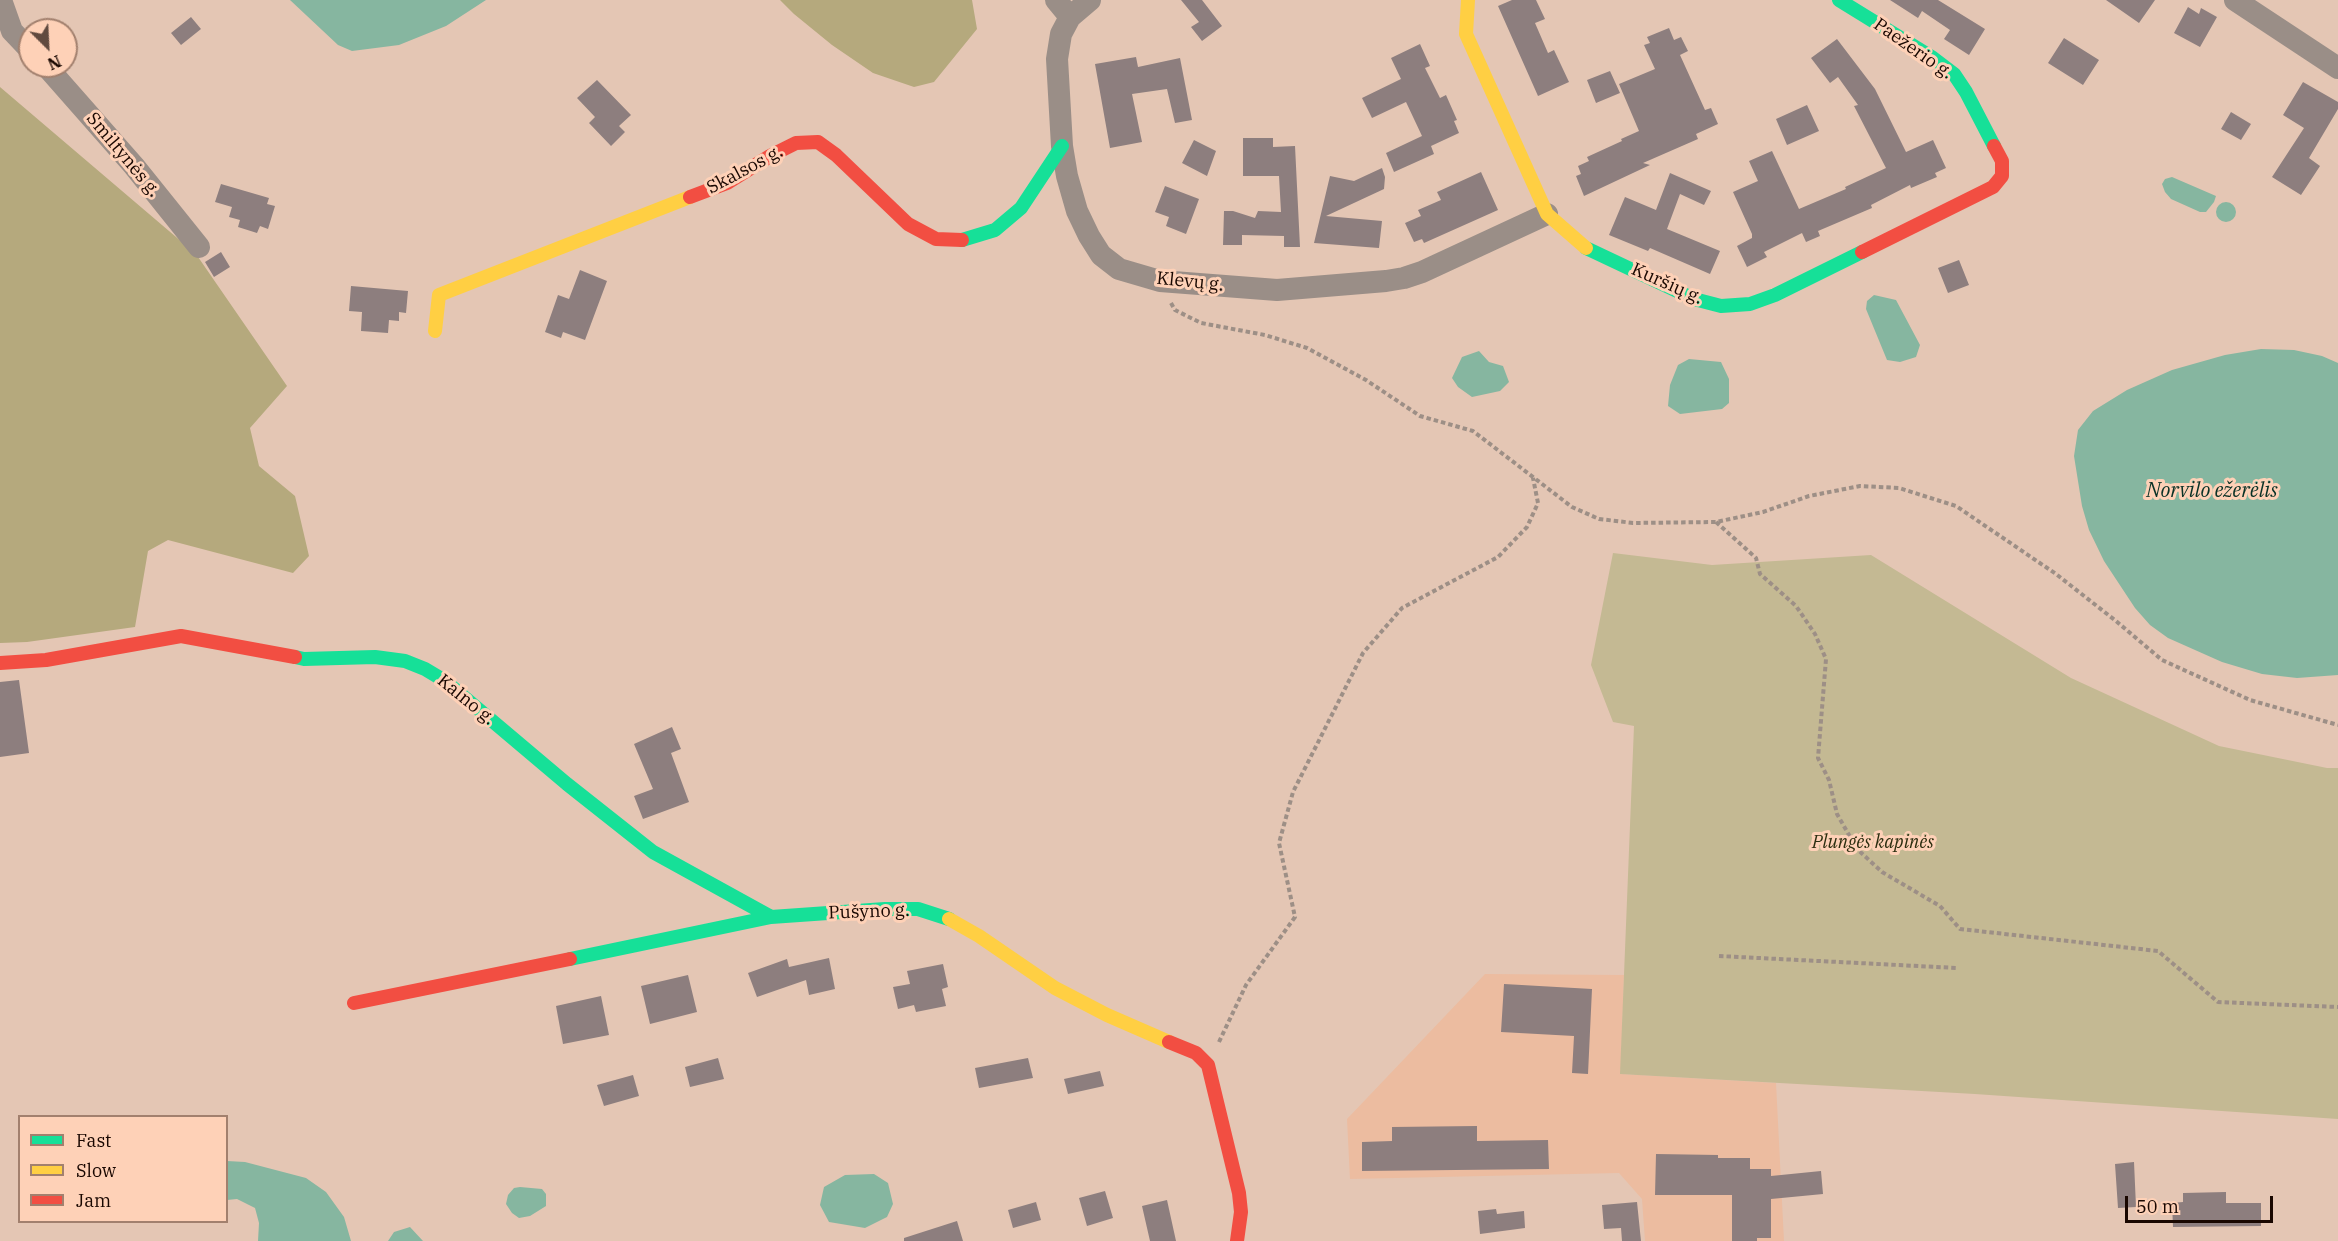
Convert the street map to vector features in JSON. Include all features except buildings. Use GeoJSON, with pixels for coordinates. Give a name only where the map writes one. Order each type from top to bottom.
{"type":"FeatureCollection","features":[{"type":"Feature","properties":{"kind":"street"},"geometry":{"type":"LineString","coordinates":[[1,0],[12,31],[18,37]]}},
{"type":"Feature","properties":{"kind":"street","name":"Klevų g."},"geometry":{"type":"LineString","coordinates":[[1090,0],[1063,8],[1057,59],[1062,146],[1067,176],[1077,211],[1101,255],[1119,269],[1160,281],[1277,290],[1404,278],[1547,214]]}},
{"type":"Feature","properties":{"kind":"street","name":"Kuršių g."},"geometry":{"type":"LineString","coordinates":[[1468,0],[1466,34],[1547,214],[1583,246],[1694,299],[1721,306],[1750,304],[1775,295],[1993,187],[2002,176]]}},
{"type":"Feature","properties":{"kind":"street","name":"Paežerio g."},"geometry":{"type":"LineString","coordinates":[[1839,0],[1933,58],[1954,74],[1966,92],[2002,161],[2002,176]]}},
{"type":"Feature","properties":{"kind":"street"},"geometry":{"type":"LineString","coordinates":[[2235,0],[2338,68]]}},
{"type":"Feature","properties":{"kind":"street","name":"Smiltynės g."},"geometry":{"type":"LineString","coordinates":[[57,78],[134,166],[199,247]]}},
{"type":"Feature","properties":{"kind":"street","name":"Skalsos g."},"geometry":{"type":"LineString","coordinates":[[435,331],[439,295],[727,183],[796,143],[818,142],[836,155],[908,224],[936,239],[965,240],[995,230],[1021,208],[1062,146]]}},
{"type":"Feature","properties":{"kind":"street","name":"Kalno g."},"geometry":{"type":"LineString","coordinates":[[0,663],[46,660],[181,636],[304,659],[375,657],[405,661],[426,669],[445,681],[567,784],[653,852],[771,917]]}},
{"type":"Feature","properties":{"kind":"street","name":"Pušyno g."},"geometry":{"type":"LineString","coordinates":[[354,1003],[771,917],[918,909],[955,922],[1055,988],[1107,1015],[1196,1053],[1208,1065]]}},
{"type":"Feature","properties":{"kind":"street"},"geometry":{"type":"LineString","coordinates":[[1208,1065],[1239,1192],[1241,1212],[1237,1241]]}},
{"type":"Feature","properties":{"kind":"path"},"geometry":{"type":"LineString","coordinates":[[1160,281],[1175,310],[1201,323],[1265,335],[1307,348],[1366,380],[1420,416],[1473,431],[1572,507],[1599,519],[1633,523],[1716,522],[1763,512],[1809,496],[1860,486],[1899,488],[1956,506],[2056,574],[2162,660],[2250,700],[2338,725]]}},
{"type":"Feature","properties":{"kind":"path"},"geometry":{"type":"LineString","coordinates":[[1208,1065],[1246,985],[1295,917],[1279,843],[1293,792],[1363,653],[1402,608],[1497,557],[1527,527],[1538,503],[1533,478]]}},
{"type":"Feature","properties":{"kind":"path"},"geometry":{"type":"LineString","coordinates":[[1716,522],[1756,558],[1760,574],[1797,606],[1815,634],[1826,659],[1818,758],[1829,780],[1837,814],[1857,849],[1882,872],[1940,906],[1960,929],[2158,951],[2218,1002],[2338,1007]]}},
{"type":"Feature","properties":{"kind":"path"},"geometry":{"type":"LineString","coordinates":[[1719,956],[1958,968]]}},
{"type":"Feature","properties":{"kind":"shaded area"},"geometry":{"type":"Polygon","coordinates":[[[780,0],[972,0],[977,29],[934,82],[914,87],[873,73],[832,45],[780,0]]]}},
{"type":"Feature","properties":{"kind":"shaded area"},"geometry":{"type":"Polygon","coordinates":[[[0,87],[196,254],[287,386],[250,428],[259,466],[295,496],[309,556],[293,573],[168,540],[148,551],[135,627],[27,642],[0,643],[0,87]]]}},
{"type":"Feature","properties":{"kind":"shaded area"},"geometry":{"type":"Polygon","coordinates":[[[1485,974],[1624,975],[1621,1074],[1776,1083],[1784,1241],[1645,1241],[1642,1199],[1619,1173],[1350,1179],[1347,1119],[1485,974]]]}},
{"type":"Feature","properties":{"kind":"green space","name":"Plungės kapinės"},"geometry":{"type":"Polygon","coordinates":[[[1613,553],[1712,565],[1871,555],[2071,678],[2219,746],[2327,768],[2338,768],[2338,1119],[1975,1094],[1620,1074],[1634,726],[1613,722],[1591,665],[1613,553]]]}},
{"type":"Feature","properties":{"kind":"water"},"geometry":{"type":"Polygon","coordinates":[[[290,0],[486,0],[446,26],[399,45],[352,51],[338,45],[290,0]]]}},
{"type":"Feature","properties":{"kind":"water"},"geometry":{"type":"Polygon","coordinates":[[[2172,177],[2216,196],[2214,202],[2206,212],[2200,212],[2171,199],[2162,184],[2165,179],[2172,177]]]}},
{"type":"Feature","properties":{"kind":"water"},"geometry":{"type":"Polygon","coordinates":[[[2222,202],[2230,202],[2236,208],[2236,216],[2230,222],[2222,222],[2216,216],[2216,208],[2222,202]]]}},
{"type":"Feature","properties":{"kind":"water"},"geometry":{"type":"Polygon","coordinates":[[[1874,295],[1896,300],[1920,345],[1916,357],[1900,362],[1887,360],[1866,309],[1867,301],[1874,295]]]}},
{"type":"Feature","properties":{"kind":"water","name":"Norvilo ežerėlis"},"geometry":{"type":"Polygon","coordinates":[[[2261,349],[2294,350],[2322,356],[2338,363],[2338,675],[2297,678],[2262,674],[2222,662],[2168,638],[2150,625],[2135,608],[2104,561],[2089,530],[2082,506],[2074,456],[2078,430],[2093,411],[2127,390],[2172,370],[2225,355],[2261,349]]]}},
{"type":"Feature","properties":{"kind":"water"},"geometry":{"type":"Polygon","coordinates":[[[1479,351],[1489,362],[1503,366],[1509,382],[1500,391],[1472,397],[1458,387],[1452,378],[1462,357],[1479,351]]]}},
{"type":"Feature","properties":{"kind":"water"},"geometry":{"type":"Polygon","coordinates":[[[1689,359],[1721,362],[1729,379],[1729,403],[1722,409],[1680,414],[1668,406],[1670,385],[1678,365],[1689,359]]]}},
{"type":"Feature","properties":{"kind":"water"},"geometry":{"type":"Polygon","coordinates":[[[228,1161],[245,1162],[306,1178],[326,1192],[344,1217],[351,1241],[258,1241],[259,1223],[255,1208],[237,1199],[228,1200],[228,1161]]]}},
{"type":"Feature","properties":{"kind":"water"},"geometry":{"type":"Polygon","coordinates":[[[874,1174],[888,1183],[893,1204],[887,1217],[865,1228],[829,1222],[820,1205],[824,1187],[845,1175],[874,1174]]]}},
{"type":"Feature","properties":{"kind":"water"},"geometry":{"type":"Polygon","coordinates":[[[514,1188],[542,1189],[546,1194],[546,1206],[530,1216],[519,1218],[512,1213],[506,1204],[508,1195],[514,1188]]]}},
{"type":"Feature","properties":{"kind":"water"},"geometry":{"type":"Polygon","coordinates":[[[410,1227],[423,1241],[388,1241],[394,1232],[410,1227]]]}},
{"type":"Feature","properties":{"kind":"traffic: fast"},"geometry":{"type":"LineString","coordinates":[[1839,0],[1933,58],[1954,74],[1994,146]]}},
{"type":"Feature","properties":{"kind":"traffic: fast"},"geometry":{"type":"LineString","coordinates":[[962,240],[995,230],[1021,208],[1062,146]]}},
{"type":"Feature","properties":{"kind":"traffic: fast"},"geometry":{"type":"LineString","coordinates":[[1586,248],[1694,299],[1721,306],[1750,304],[1775,295],[1862,252]]}},
{"type":"Feature","properties":{"kind":"traffic: fast"},"geometry":{"type":"LineString","coordinates":[[295,657],[304,659],[375,657],[405,661],[425,669],[445,681],[567,784],[653,852],[771,917]]}},
{"type":"Feature","properties":{"kind":"traffic: fast"},"geometry":{"type":"LineString","coordinates":[[570,959],[771,917],[918,909],[949,919]]}},
{"type":"Feature","properties":{"kind":"traffic: slow"},"geometry":{"type":"LineString","coordinates":[[1468,0],[1466,34],[1547,214],[1586,248]]}},
{"type":"Feature","properties":{"kind":"traffic: slow"},"geometry":{"type":"LineString","coordinates":[[435,331],[439,295],[690,197]]}},
{"type":"Feature","properties":{"kind":"traffic: slow"},"geometry":{"type":"LineString","coordinates":[[949,919],[979,936],[1055,988],[1107,1015],[1169,1042]]}},
{"type":"Feature","properties":{"kind":"traffic: jam"},"geometry":{"type":"LineString","coordinates":[[690,197],[727,183],[796,143],[818,142],[836,155],[908,224],[936,239],[962,240]]}},
{"type":"Feature","properties":{"kind":"traffic: jam"},"geometry":{"type":"LineString","coordinates":[[1862,252],[1993,187],[2002,176],[2002,161],[1994,146]]}},
{"type":"Feature","properties":{"kind":"traffic: jam"},"geometry":{"type":"LineString","coordinates":[[0,663],[46,660],[181,636],[295,657]]}},
{"type":"Feature","properties":{"kind":"traffic: jam"},"geometry":{"type":"LineString","coordinates":[[354,1003],[570,959]]}},
{"type":"Feature","properties":{"kind":"traffic: jam"},"geometry":{"type":"LineString","coordinates":[[1169,1042],[1196,1053],[1208,1065],[1239,1193],[1241,1212],[1237,1241]]}}]}
